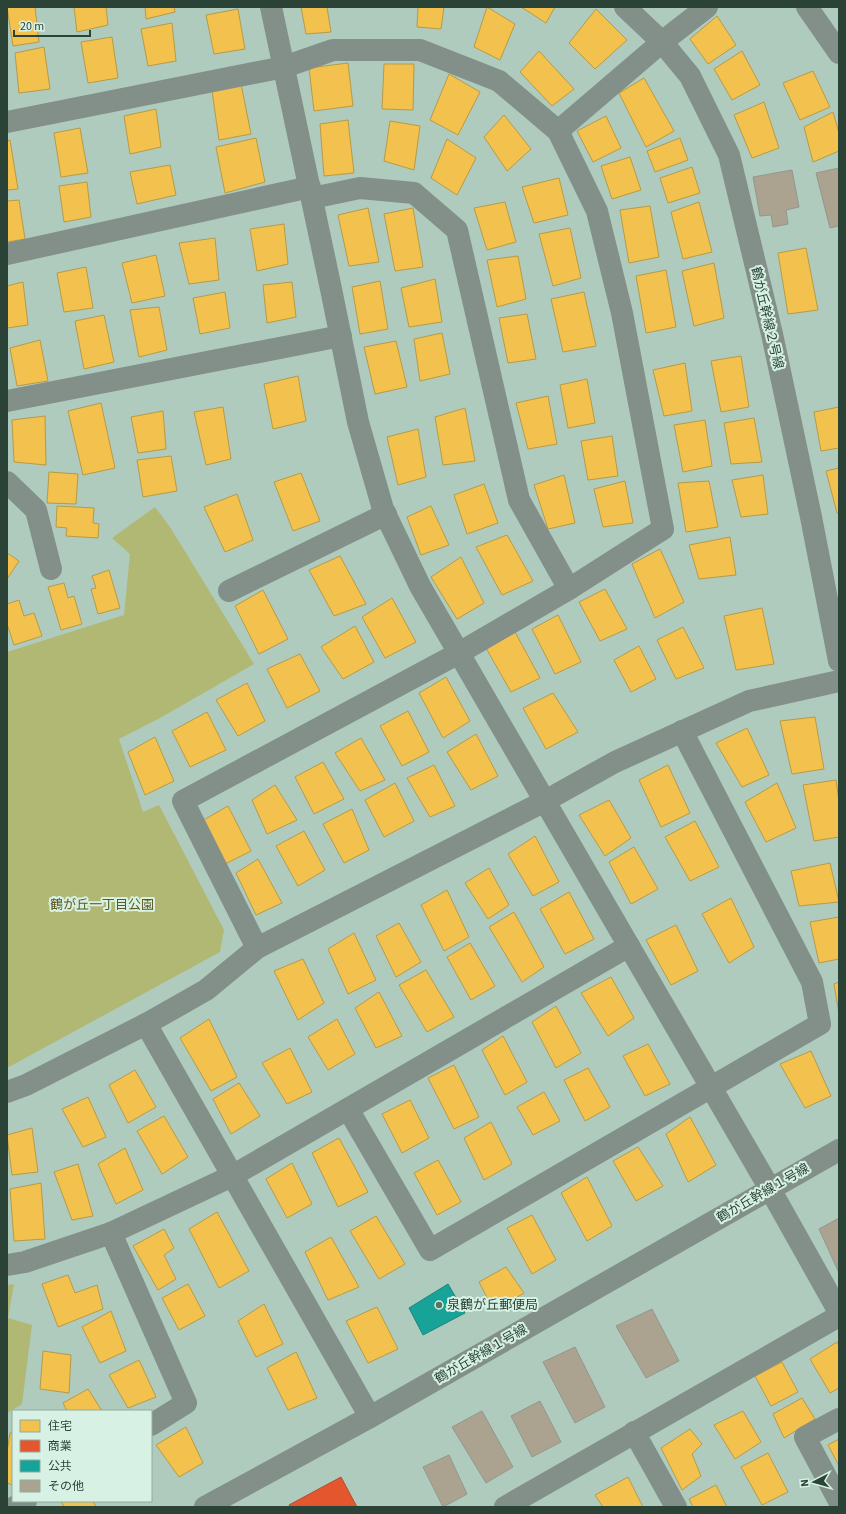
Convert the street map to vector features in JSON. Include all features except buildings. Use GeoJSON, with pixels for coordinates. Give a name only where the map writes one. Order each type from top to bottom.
{"type":"FeatureCollection","features":[{"type":"Feature","properties":{"kind":"street"},"geometry":{"type":"LineString","coordinates":[[271,7],[358,422],[386,514],[420,586],[770,1189],[839,1312]]}},
{"type":"Feature","properties":{"kind":"street","name":"鶴が丘幹線２号線"},"geometry":{"type":"LineString","coordinates":[[625,7],[662,42],[690,76],[728,155],[773,342],[811,517],[839,661]]}},
{"type":"Feature","properties":{"kind":"street"},"geometry":{"type":"LineString","coordinates":[[558,131],[662,42],[707,7]]}},
{"type":"Feature","properties":{"kind":"street"},"geometry":{"type":"LineString","coordinates":[[807,7],[839,53]]}},
{"type":"Feature","properties":{"kind":"street"},"geometry":{"type":"LineString","coordinates":[[7,122],[284,67],[333,50],[420,50],[499,81],[558,131],[597,211],[622,313],[663,528],[569,589],[459,652],[183,801],[257,948]]}},
{"type":"Feature","properties":{"kind":"street"},"geometry":{"type":"LineString","coordinates":[[7,254],[311,192],[360,188],[414,193],[457,230],[519,500],[569,589]]}},
{"type":"Feature","properties":{"kind":"street"},"geometry":{"type":"LineString","coordinates":[[7,401],[341,336]]}},
{"type":"Feature","properties":{"kind":"street"},"geometry":{"type":"LineString","coordinates":[[7,482],[36,510],[51,569]]}},
{"type":"Feature","properties":{"kind":"street"},"geometry":{"type":"LineString","coordinates":[[229,591],[386,514]]}},
{"type":"Feature","properties":{"kind":"street"},"geometry":{"type":"LineString","coordinates":[[7,1092],[26,1085],[146,1024],[206,990],[257,948],[545,801],[615,762],[749,701],[839,681]]}},
{"type":"Feature","properties":{"kind":"street"},"geometry":{"type":"LineString","coordinates":[[348,1109],[430,1250],[710,1086],[820,1024],[812,982],[682,731]]}},
{"type":"Feature","properties":{"kind":"street"},"geometry":{"type":"LineString","coordinates":[[7,1265],[24,1262],[111,1232],[232,1176],[629,946]]}},
{"type":"Feature","properties":{"kind":"street"},"geometry":{"type":"LineString","coordinates":[[146,1024],[370,1417]]}},
{"type":"Feature","properties":{"kind":"street","name":"鶴が丘幹線１号線"},"geometry":{"type":"LineString","coordinates":[[205,1507],[370,1417],[839,1150]]}},
{"type":"Feature","properties":{"kind":"street"},"geometry":{"type":"LineString","coordinates":[[111,1232],[186,1402],[152,1424]]}},
{"type":"Feature","properties":{"kind":"street"},"geometry":{"type":"LineString","coordinates":[[505,1507],[839,1316]]}},
{"type":"Feature","properties":{"kind":"street"},"geometry":{"type":"LineString","coordinates":[[839,1419],[805,1437],[839,1501]]}},
{"type":"Feature","properties":{"kind":"street"},"geometry":{"type":"LineString","coordinates":[[634,1432],[676,1507]]}},
{"type":"Feature","properties":{"kind":"street"},"geometry":{"type":"LineString","coordinates":[[14,1507],[24,1502]]}},
{"type":"Feature","properties":{"kind":"green space","name":"鶴が丘一丁目公園"},"geometry":{"type":"Polygon","coordinates":[[[155,507],[170,527],[254,664],[160,718],[119,739],[143,812],[159,805],[224,930],[220,952],[7,1068],[7,652],[124,615],[130,554],[112,538],[155,507]]]}},
{"type":"Feature","properties":{"kind":"green space"},"geometry":{"type":"Polygon","coordinates":[[[14,1284],[8,1318],[32,1325],[22,1404],[7,1413],[7,1285],[14,1284]]]}},
{"type":"Feature","properties":{"kind":"place","name":"泉鶴が丘郵便局"},"geometry":{"type":"Point","coordinates":[439,1305]}}]}
